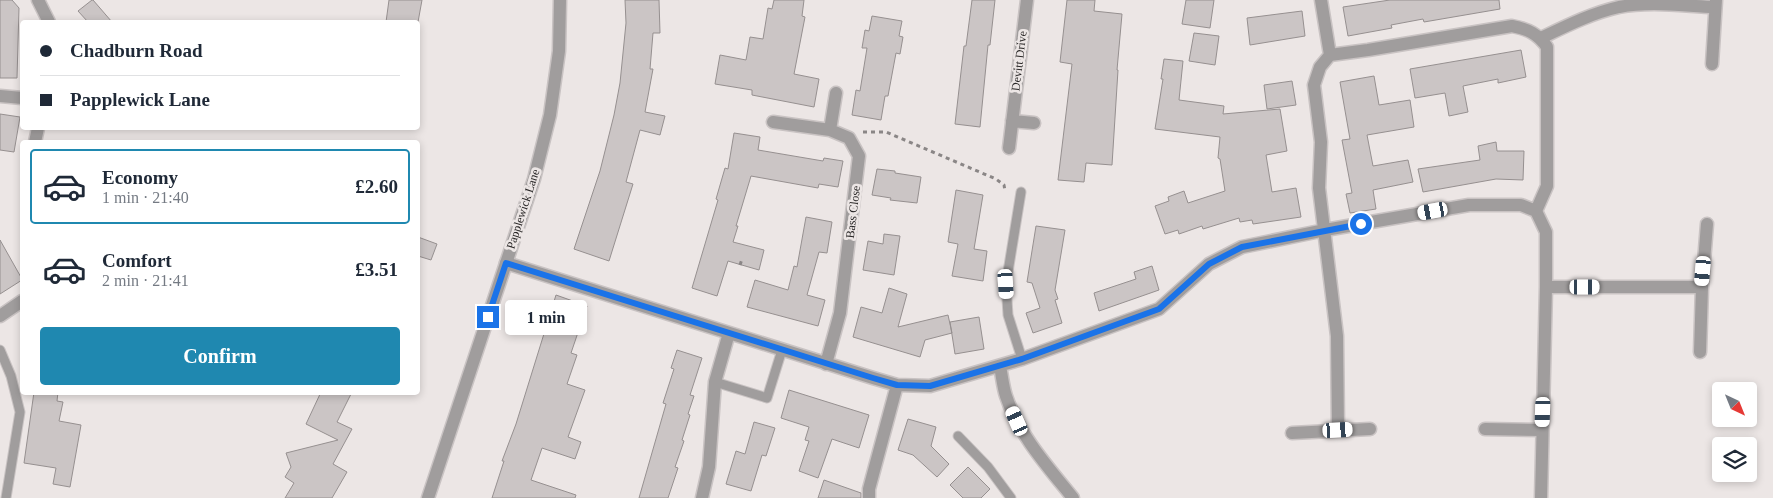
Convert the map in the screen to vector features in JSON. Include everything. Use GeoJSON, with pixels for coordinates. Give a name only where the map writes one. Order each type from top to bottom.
{"type":"FeatureCollection","features":[{"type":"Feature","properties":{"kind":"street"},"geometry":{"type":"LineString","coordinates":[[38,0],[48,20]]}},
{"type":"Feature","properties":{"kind":"street","name":"Papplewick Lane"},"geometry":{"type":"LineString","coordinates":[[428,498],[534,179],[550,115],[559,51],[560,0]]}},
{"type":"Feature","properties":{"kind":"street","name":"Devitt Drive"},"geometry":{"type":"LineString","coordinates":[[1009,148],[1027,0]]}},
{"type":"Feature","properties":{"kind":"street"},"geometry":{"type":"LineString","coordinates":[[1321,0],[1330,54]]}},
{"type":"Feature","properties":{"kind":"street"},"geometry":{"type":"LineString","coordinates":[[1541,38],[1586,17],[1620,7],[1651,4],[1716,4],[1712,64]]}},
{"type":"Feature","properties":{"kind":"street"},"geometry":{"type":"LineString","coordinates":[[1338,430],[1337,336],[1319,188],[1321,142],[1314,85],[1320,67],[1330,54],[1368,50],[1512,26],[1527,29],[1541,38],[1547,48],[1547,186],[1536,212]]}},
{"type":"Feature","properties":{"kind":"street"},"geometry":{"type":"LineString","coordinates":[[830,130],[836,93]]}},
{"type":"Feature","properties":{"kind":"street"},"geometry":{"type":"LineString","coordinates":[[0,96],[20,98]]}},
{"type":"Feature","properties":{"kind":"street"},"geometry":{"type":"LineString","coordinates":[[1012,121],[1034,123]]}},
{"type":"Feature","properties":{"kind":"street"},"geometry":{"type":"LineString","coordinates":[[774,122],[830,130],[849,138]]}},
{"type":"Feature","properties":{"kind":"street","name":"Bass Close"},"geometry":{"type":"LineString","coordinates":[[826,364],[840,313],[859,156],[849,138]]}},
{"type":"Feature","properties":{"kind":"street"},"geometry":{"type":"LineString","coordinates":[[506,263],[897,385],[930,386],[1022,359],[1159,309],[1209,264],[1242,247],[1325,230],[1469,205],[1521,206],[1536,212],[1546,232],[1541,498]]}},
{"type":"Feature","properties":{"kind":"street"},"geometry":{"type":"LineString","coordinates":[[1700,352],[1702,287],[1707,224]]}},
{"type":"Feature","properties":{"kind":"street"},"geometry":{"type":"LineString","coordinates":[[1546,287],[1702,287]]}},
{"type":"Feature","properties":{"kind":"street"},"geometry":{"type":"LineString","coordinates":[[0,316],[20,302]]}},
{"type":"Feature","properties":{"kind":"street"},"geometry":{"type":"LineString","coordinates":[[702,498],[709,467],[715,382],[729,333]]}},
{"type":"Feature","properties":{"kind":"street"},"geometry":{"type":"LineString","coordinates":[[1000,366],[1006,396],[1017,421],[1040,457],[1073,498]]}},
{"type":"Feature","properties":{"kind":"street"},"geometry":{"type":"LineString","coordinates":[[869,498],[869,488],[897,385]]}},
{"type":"Feature","properties":{"kind":"street"},"geometry":{"type":"LineString","coordinates":[[1292,433],[1370,429]]}},
{"type":"Feature","properties":{"kind":"street"},"geometry":{"type":"LineString","coordinates":[[1485,429],[1542,430]]}},
{"type":"Feature","properties":{"kind":"lane"},"geometry":{"type":"LineString","coordinates":[[1021,192],[1006,284],[1008,315],[1022,359]]}},
{"type":"Feature","properties":{"kind":"lane"},"geometry":{"type":"LineString","coordinates":[[0,350],[11,376],[20,412],[6,498]]}},
{"type":"Feature","properties":{"kind":"lane"},"geometry":{"type":"LineString","coordinates":[[715,382],[767,398],[782,350]]}},
{"type":"Feature","properties":{"kind":"lane"},"geometry":{"type":"LineString","coordinates":[[958,436],[988,467],[1011,498]]}},
{"type":"Feature","properties":{"kind":"path"},"geometry":{"type":"LineString","coordinates":[[849,138],[860,132],[886,132],[996,179],[1004,185],[1007,198]]}},
{"type":"Feature","properties":{"kind":"path"},"geometry":{"type":"LineString","coordinates":[[740,265],[742,259]]}},
{"type":"Feature","properties":{"kind":"building"},"geometry":{"type":"Polygon","coordinates":[[[0,0],[12,0],[19,8],[17,78],[0,78],[0,0]]]}},
{"type":"Feature","properties":{"kind":"building"},"geometry":{"type":"Polygon","coordinates":[[[93,0],[110,20],[86,20],[78,11],[93,0]]]}},
{"type":"Feature","properties":{"kind":"building"},"geometry":{"type":"Polygon","coordinates":[[[389,0],[422,0],[418,20],[386,20],[389,0]]]}},
{"type":"Feature","properties":{"kind":"building"},"geometry":{"type":"Polygon","coordinates":[[[625,0],[659,0],[660,33],[653,33],[650,69],[653,69],[645,112],[665,116],[660,135],[640,130],[626,182],[633,184],[609,261],[574,249],[600,171],[614,115],[620,83],[626,23],[625,0]]]}},
{"type":"Feature","properties":{"kind":"building"},"geometry":{"type":"Polygon","coordinates":[[[774,0],[804,0],[802,16],[805,17],[794,74],[819,79],[814,107],[752,95],[752,90],[715,84],[720,55],[746,60],[750,37],[763,39],[768,8],[772,9],[774,0]]]}},
{"type":"Feature","properties":{"kind":"building"},"geometry":{"type":"Polygon","coordinates":[[[972,0],[995,0],[990,45],[988,45],[980,127],[955,124],[964,46],[966,46],[972,0]]]}},
{"type":"Feature","properties":{"kind":"building"},"geometry":{"type":"Polygon","coordinates":[[[1067,0],[1095,0],[1094,11],[1122,14],[1112,165],[1086,163],[1084,182],[1058,180],[1072,64],[1060,62],[1067,0]]]}},
{"type":"Feature","properties":{"kind":"building"},"geometry":{"type":"Polygon","coordinates":[[[1186,0],[1214,0],[1210,28],[1182,24],[1186,0]]]}},
{"type":"Feature","properties":{"kind":"building"},"geometry":{"type":"Polygon","coordinates":[[[1390,0],[1499,0],[1500,9],[1424,22],[1423,19],[1391,25],[1392,28],[1348,36],[1343,7],[1390,0]]]}},
{"type":"Feature","properties":{"kind":"building"},"geometry":{"type":"Polygon","coordinates":[[[1302,11],[1305,36],[1250,45],[1247,18],[1302,11]]]}},
{"type":"Feature","properties":{"kind":"building"},"geometry":{"type":"Polygon","coordinates":[[[872,16],[902,21],[899,36],[903,37],[900,54],[896,53],[888,96],[885,96],[881,120],[852,115],[856,90],[860,91],[867,48],[862,48],[865,30],[869,31],[872,16]]]}},
{"type":"Feature","properties":{"kind":"building"},"geometry":{"type":"Polygon","coordinates":[[[1194,33],[1219,36],[1215,65],[1189,61],[1194,33]]]}},
{"type":"Feature","properties":{"kind":"building"},"geometry":{"type":"Polygon","coordinates":[[[1521,50],[1526,77],[1498,83],[1498,79],[1463,86],[1468,112],[1449,116],[1445,93],[1415,98],[1410,69],[1521,50]]]}},
{"type":"Feature","properties":{"kind":"building"},"geometry":{"type":"Polygon","coordinates":[[[1164,59],[1183,61],[1179,100],[1224,106],[1223,114],[1280,109],[1287,151],[1266,155],[1272,192],[1296,188],[1301,217],[1253,224],[1252,220],[1240,222],[1239,218],[1203,229],[1202,226],[1179,234],[1178,230],[1165,234],[1155,206],[1169,201],[1168,197],[1184,191],[1188,203],[1225,191],[1220,159],[1218,158],[1220,137],[1155,129],[1163,79],[1161,79],[1164,59]]]}},
{"type":"Feature","properties":{"kind":"building"},"geometry":{"type":"Polygon","coordinates":[[[1374,76],[1379,105],[1410,100],[1414,127],[1367,135],[1373,166],[1408,160],[1413,182],[1373,190],[1376,209],[1350,213],[1346,194],[1352,193],[1342,140],[1350,139],[1340,82],[1374,76]]]}},
{"type":"Feature","properties":{"kind":"building"},"geometry":{"type":"Polygon","coordinates":[[[1292,81],[1296,105],[1267,109],[1264,85],[1292,81]]]}},
{"type":"Feature","properties":{"kind":"building"},"geometry":{"type":"Polygon","coordinates":[[[0,114],[20,117],[14,152],[0,150],[0,114]]]}},
{"type":"Feature","properties":{"kind":"building"},"geometry":{"type":"Polygon","coordinates":[[[734,133],[760,137],[758,150],[823,161],[824,158],[843,161],[838,187],[819,184],[818,188],[751,176],[733,242],[764,250],[759,270],[728,261],[717,296],[692,288],[718,200],[716,199],[725,168],[728,169],[734,133]]]}},
{"type":"Feature","properties":{"kind":"building"},"geometry":{"type":"Polygon","coordinates":[[[1496,142],[1497,151],[1524,151],[1523,180],[1496,179],[1423,192],[1418,169],[1480,160],[1478,146],[1496,142]]]}},
{"type":"Feature","properties":{"kind":"building"},"geometry":{"type":"Polygon","coordinates":[[[877,169],[921,177],[917,203],[890,200],[891,198],[872,195],[877,169]]]}},
{"type":"Feature","properties":{"kind":"building"},"geometry":{"type":"Polygon","coordinates":[[[956,190],[983,195],[974,249],[987,251],[983,281],[952,276],[958,244],[948,242],[956,190]]]}},
{"type":"Feature","properties":{"kind":"building"},"geometry":{"type":"Polygon","coordinates":[[[806,217],[832,222],[827,253],[819,252],[807,295],[825,300],[818,326],[747,307],[755,280],[788,290],[794,266],[797,267],[806,217]]]}},
{"type":"Feature","properties":{"kind":"building"},"geometry":{"type":"Polygon","coordinates":[[[1036,226],[1065,230],[1055,290],[1058,299],[1055,300],[1062,323],[1033,333],[1026,313],[1040,308],[1032,283],[1027,282],[1036,226]]]}},
{"type":"Feature","properties":{"kind":"building"},"geometry":{"type":"Polygon","coordinates":[[[884,234],[900,236],[894,275],[863,270],[868,241],[883,244],[884,234]]]}},
{"type":"Feature","properties":{"kind":"building"},"geometry":{"type":"Polygon","coordinates":[[[420,238],[437,244],[431,260],[420,257],[420,238]]]}},
{"type":"Feature","properties":{"kind":"building"},"geometry":{"type":"Polygon","coordinates":[[[0,240],[20,275],[20,281],[0,294],[0,240]]]}},
{"type":"Feature","properties":{"kind":"building"},"geometry":{"type":"Polygon","coordinates":[[[1152,266],[1159,290],[1099,311],[1094,293],[1136,279],[1134,272],[1152,266]]]}},
{"type":"Feature","properties":{"kind":"building"},"geometry":{"type":"Polygon","coordinates":[[[889,288],[907,294],[898,327],[948,315],[952,333],[925,340],[920,357],[853,337],[861,307],[882,313],[889,288]]]}},
{"type":"Feature","properties":{"kind":"building"},"geometry":{"type":"Polygon","coordinates":[[[556,295],[587,306],[571,353],[577,355],[567,384],[585,390],[568,437],[581,442],[575,459],[542,448],[531,480],[576,495],[575,498],[492,498],[504,461],[502,461],[516,424],[556,295]]]}},
{"type":"Feature","properties":{"kind":"building"},"geometry":{"type":"Polygon","coordinates":[[[979,317],[984,349],[955,354],[950,322],[979,317]]]}},
{"type":"Feature","properties":{"kind":"building"},"geometry":{"type":"Polygon","coordinates":[[[677,350],[702,358],[690,395],[694,396],[682,440],[684,441],[675,467],[678,468],[668,498],[639,498],[666,404],[663,403],[674,369],[671,368],[677,350]]]}},
{"type":"Feature","properties":{"kind":"building"},"geometry":{"type":"Polygon","coordinates":[[[789,390],[869,415],[859,448],[832,439],[818,478],[799,471],[809,441],[805,440],[809,427],[781,418],[789,390]]]}},
{"type":"Feature","properties":{"kind":"building"},"geometry":{"type":"Polygon","coordinates":[[[34,395],[58,395],[57,401],[63,402],[59,421],[81,425],[70,487],[53,484],[56,468],[24,463],[34,395]]]}},
{"type":"Feature","properties":{"kind":"building"},"geometry":{"type":"Polygon","coordinates":[[[320,395],[350,395],[337,422],[352,429],[333,464],[347,472],[332,498],[285,498],[294,483],[285,477],[291,467],[286,453],[338,440],[306,424],[320,395]]]}},
{"type":"Feature","properties":{"kind":"building"},"geometry":{"type":"Polygon","coordinates":[[[908,419],[936,427],[931,446],[949,464],[937,477],[913,455],[898,450],[908,419]]]}},
{"type":"Feature","properties":{"kind":"building"},"geometry":{"type":"Polygon","coordinates":[[[754,422],[775,428],[766,456],[762,455],[751,491],[726,484],[736,451],[745,454],[754,422]]]}},
{"type":"Feature","properties":{"kind":"building"},"geometry":{"type":"Polygon","coordinates":[[[968,467],[990,489],[981,498],[963,498],[950,485],[968,467]]]}},
{"type":"Feature","properties":{"kind":"building"},"geometry":{"type":"Polygon","coordinates":[[[824,480],[861,493],[861,498],[818,498],[824,480]]]}},
{"type":"Feature","properties":{"kind":"route"},"geometry":{"type":"LineString","coordinates":[[488,317],[506,263],[897,385],[930,386],[1022,359],[1159,309],[1209,264],[1242,247],[1361,224]]}}]}
